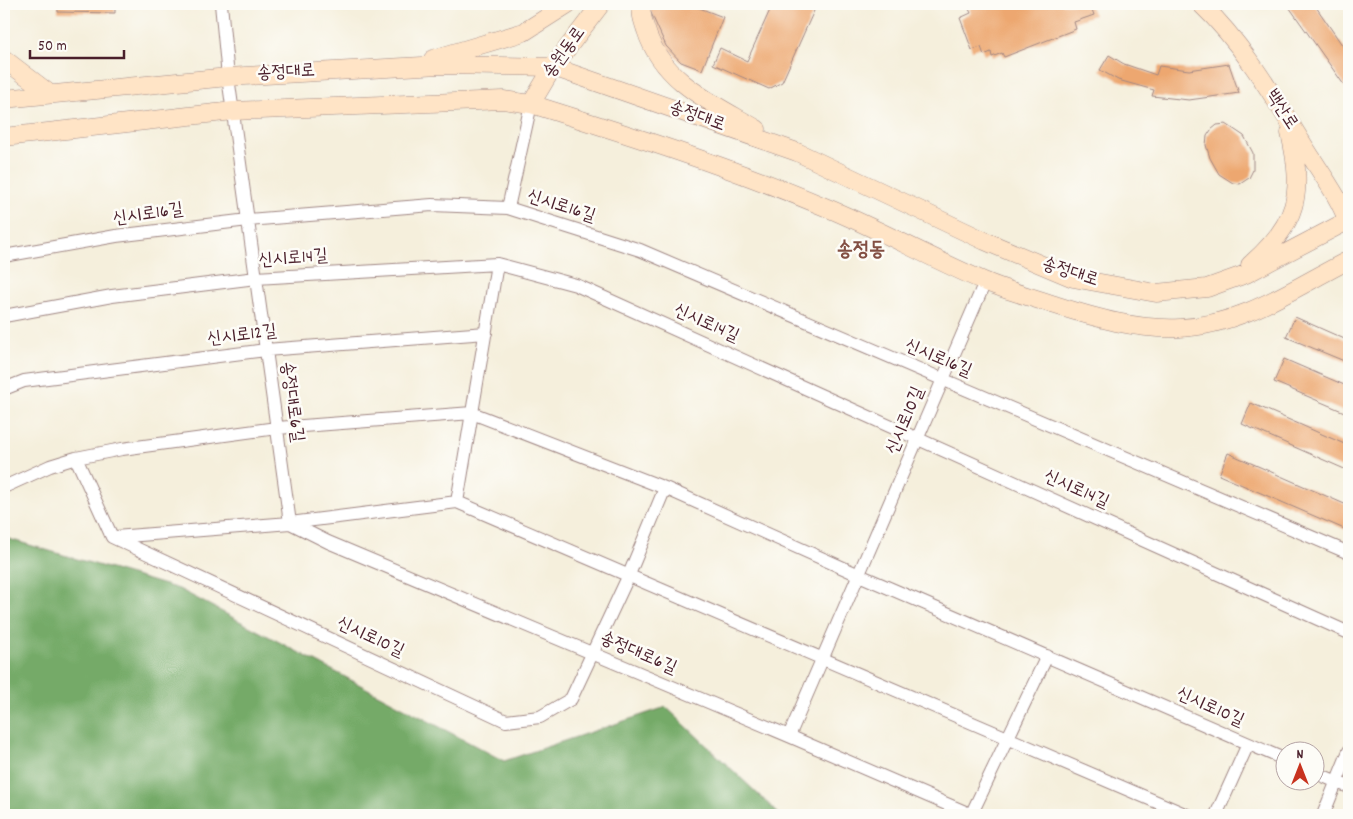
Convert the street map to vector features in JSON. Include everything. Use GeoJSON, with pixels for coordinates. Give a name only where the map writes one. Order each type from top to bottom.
{"type":"FeatureCollection","features":[{"type":"Feature","properties":{"kind":"street","name":"송정대로6길"},"geometry":{"type":"LineString","coordinates":[[221,4],[228,77],[290,523],[328,542],[972,815]]}},
{"type":"Feature","properties":{"kind":"street"},"geometry":{"type":"LineString","coordinates":[[410,66],[524,32],[568,4]]}},
{"type":"Feature","properties":{"kind":"street","name":"송원동로"},"geometry":{"type":"LineString","coordinates":[[531,104],[553,67],[601,4]]}},
{"type":"Feature","properties":{"kind":"street"},"geometry":{"type":"LineString","coordinates":[[642,4],[641,11],[650,42],[665,68],[693,92],[797,152]]}},
{"type":"Feature","properties":{"kind":"street","name":"백산로"},"geometry":{"type":"LineString","coordinates":[[1201,4],[1223,26],[1244,54],[1286,118],[1349,222]]}},
{"type":"Feature","properties":{"kind":"street"},"geometry":{"type":"LineString","coordinates":[[4,59],[50,94]]}},
{"type":"Feature","properties":{"kind":"street","name":"송정대로"},"geometry":{"type":"LineString","coordinates":[[4,99],[228,77],[410,66],[482,64],[553,67],[797,152],[985,241],[1073,278],[1156,293],[1207,288],[1234,279],[1349,222]]}},
{"type":"Feature","properties":{"kind":"street","name":"송정대로"},"geometry":{"type":"LineString","coordinates":[[4,137],[233,111],[503,100],[531,104],[699,157],[826,207],[985,282],[1085,315],[1122,324],[1181,328],[1242,315],[1294,291],[1349,260]]}},
{"type":"Feature","properties":{"kind":"street","name":"신시로16길"},"geometry":{"type":"LineString","coordinates":[[508,208],[531,104]]}},
{"type":"Feature","properties":{"kind":"street"},"geometry":{"type":"LineString","coordinates":[[1234,279],[1271,246],[1286,224],[1293,209],[1297,190],[1296,160],[1286,118]]}},
{"type":"Feature","properties":{"kind":"street","name":"신시로16길"},"geometry":{"type":"LineString","coordinates":[[4,256],[116,236],[248,220],[432,205],[508,208],[640,250],[1349,553]]}},
{"type":"Feature","properties":{"kind":"street"},"geometry":{"type":"LineString","coordinates":[[457,502],[498,264]]}},
{"type":"Feature","properties":{"kind":"street","name":"신시로14길"},"geometry":{"type":"LineString","coordinates":[[4,316],[112,296],[256,278],[498,264],[576,286],[1349,633]]}},
{"type":"Feature","properties":{"kind":"street","name":"신시로10길"},"geometry":{"type":"LineString","coordinates":[[789,736],[985,282]]}},
{"type":"Feature","properties":{"kind":"street","name":"신시로12길"},"geometry":{"type":"LineString","coordinates":[[4,389],[24,381],[266,350],[486,333]]}},
{"type":"Feature","properties":{"kind":"street","name":"신시로10길"},"geometry":{"type":"LineString","coordinates":[[4,487],[50,466],[76,458],[122,449],[277,428],[472,413],[665,488],[858,575],[1276,756]]}},
{"type":"Feature","properties":{"kind":"street"},"geometry":{"type":"LineString","coordinates":[[76,458],[112,537],[290,523],[457,502],[628,577],[823,658],[1188,815]]}},
{"type":"Feature","properties":{"kind":"street","name":"신시로10길"},"geometry":{"type":"LineString","coordinates":[[112,537],[506,721],[540,717],[571,699],[594,654],[665,488]]}},
{"type":"Feature","properties":{"kind":"street"},"geometry":{"type":"LineString","coordinates":[[972,815],[1047,656]]}},
{"type":"Feature","properties":{"kind":"street","name":"신시로10길"},"geometry":{"type":"LineString","coordinates":[[1216,815],[1248,744]]}},
{"type":"Feature","properties":{"kind":"street"},"geometry":{"type":"LineString","coordinates":[[1323,815],[1349,751]]}},
{"type":"Feature","properties":{"kind":"street"},"geometry":{"type":"LineString","coordinates":[[1326,777],[1349,787]]}},
{"type":"Feature","properties":{"kind":"green space"},"geometry":{"type":"Polygon","coordinates":[[[9,539],[179,589],[504,761],[666,707],[780,815],[4,815],[4,541],[9,539]]]}},
{"type":"Feature","properties":{"kind":"building"},"geometry":{"type":"Polygon","coordinates":[[[58,4],[115,4],[115,13],[58,12],[58,4]]]}},
{"type":"Feature","properties":{"kind":"building"},"geometry":{"type":"Polygon","coordinates":[[[647,4],[689,4],[723,17],[702,70],[681,62],[666,46],[647,4]]]}},
{"type":"Feature","properties":{"kind":"building"},"geometry":{"type":"Polygon","coordinates":[[[758,4],[817,4],[782,82],[769,89],[713,64],[720,48],[747,61],[770,10],[758,4]]]}},
{"type":"Feature","properties":{"kind":"building"},"geometry":{"type":"Polygon","coordinates":[[[978,4],[1090,4],[1094,15],[1074,22],[1076,29],[1004,57],[1002,53],[992,57],[991,52],[984,55],[981,47],[972,50],[960,18],[971,13],[969,9],[978,4]]]}},
{"type":"Feature","properties":{"kind":"building"},"geometry":{"type":"Polygon","coordinates":[[[1287,4],[1314,4],[1349,55],[1349,92],[1287,4]]]}},
{"type":"Feature","properties":{"kind":"building"},"geometry":{"type":"Polygon","coordinates":[[[1109,55],[1124,64],[1156,75],[1159,66],[1189,70],[1229,64],[1239,93],[1189,100],[1152,96],[1154,90],[1118,80],[1100,70],[1109,55]]]}},
{"type":"Feature","properties":{"kind":"building"},"geometry":{"type":"Polygon","coordinates":[[[1226,124],[1244,136],[1253,153],[1253,170],[1249,178],[1240,184],[1233,183],[1219,174],[1210,158],[1206,145],[1207,136],[1211,130],[1217,125],[1226,124]]]}},
{"type":"Feature","properties":{"kind":"building"},"geometry":{"type":"Polygon","coordinates":[[[1295,317],[1349,341],[1349,363],[1286,337],[1295,317]]]}},
{"type":"Feature","properties":{"kind":"building"},"geometry":{"type":"Polygon","coordinates":[[[1284,359],[1349,387],[1349,414],[1274,382],[1284,359]]]}},
{"type":"Feature","properties":{"kind":"building"},"geometry":{"type":"Polygon","coordinates":[[[1251,403],[1349,446],[1349,471],[1242,424],[1251,403]]]}},
{"type":"Feature","properties":{"kind":"building"},"geometry":{"type":"Polygon","coordinates":[[[1228,453],[1349,506],[1349,531],[1219,475],[1228,453]]]}},
{"type":"Feature","properties":{"kind":"district","name":"송정동"},"geometry":{"type":"Point","coordinates":[861,251]}}]}
